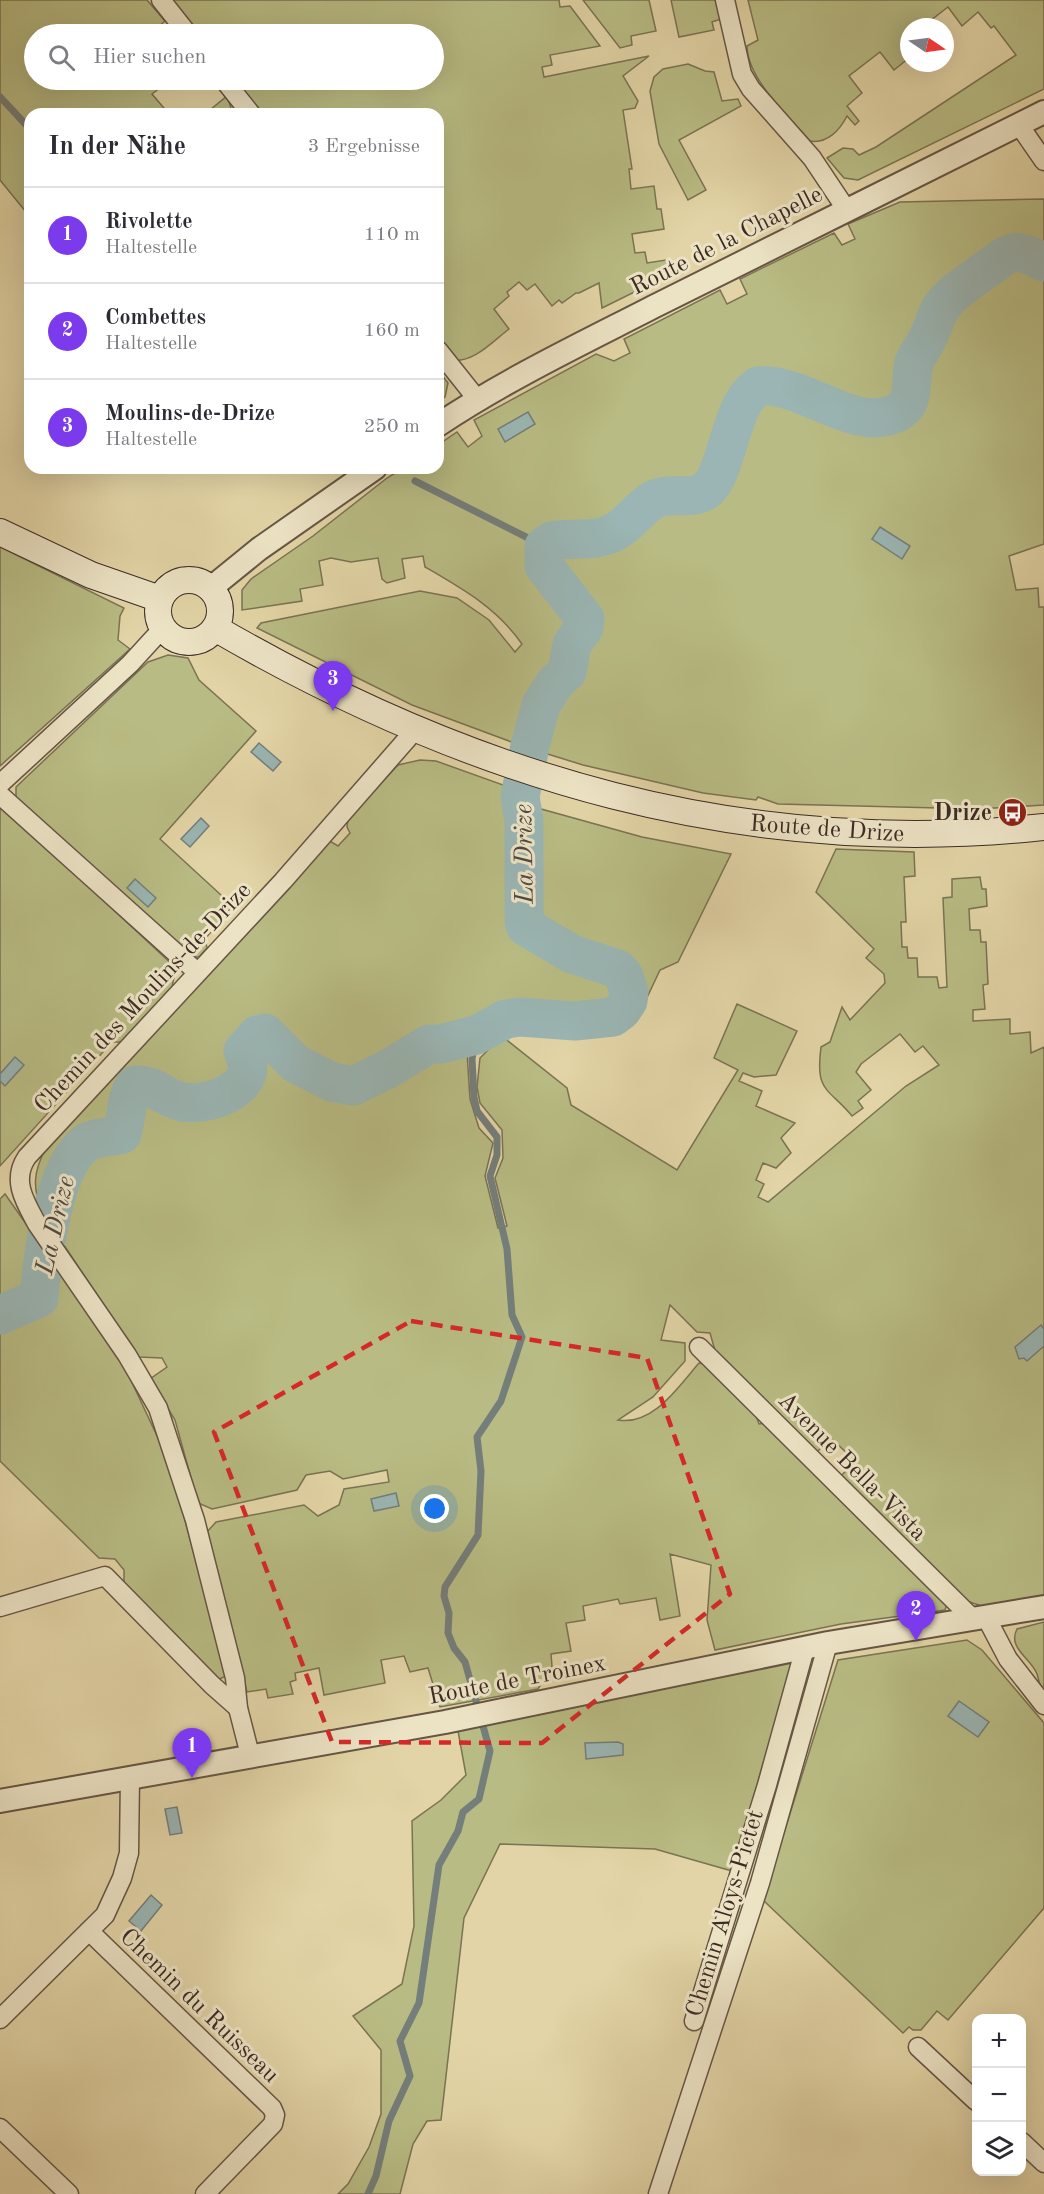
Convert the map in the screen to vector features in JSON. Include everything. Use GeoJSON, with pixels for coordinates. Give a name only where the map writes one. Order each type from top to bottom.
{"type":"FeatureCollection","features":[{"type":"Feature","properties":{"kind":"main road"},"geometry":{"type":"LineString","coordinates":[[0,532],[91,575],[160,599]]}},
{"type":"Feature","properties":{"kind":"main road"},"geometry":{"type":"LineString","coordinates":[[193,579],[212,588],[220,608],[215,628],[201,640],[190,642],[176,640],[162,628],[158,614],[160,599],[174,583],[193,579]]}},
{"type":"Feature","properties":{"kind":"main road","name":"Route de Drize"},"geometry":{"type":"LineString","coordinates":[[215,628],[274,663],[415,730],[498,761],[612,796],[726,821],[837,832],[928,834],[1044,827]]}},
{"type":"Feature","properties":{"kind":"street"},"geometry":{"type":"LineString","coordinates":[[161,0],[180,24]]}},
{"type":"Feature","properties":{"kind":"street"},"geometry":{"type":"LineString","coordinates":[[725,0],[742,74],[751,89],[812,158],[846,209]]}},
{"type":"Feature","properties":{"kind":"street"},"geometry":{"type":"LineString","coordinates":[[232,90],[246,108]]}},
{"type":"Feature","properties":{"kind":"street","name":"Route de la Chapelle"},"geometry":{"type":"LineString","coordinates":[[444,421],[477,399],[846,209],[1044,112]]}},
{"type":"Feature","properties":{"kind":"street"},"geometry":{"type":"LineString","coordinates":[[1019,125],[1044,161]]}},
{"type":"Feature","properties":{"kind":"street"},"geometry":{"type":"LineString","coordinates":[[444,358],[477,399]]}},
{"type":"Feature","properties":{"kind":"street"},"geometry":{"type":"LineString","coordinates":[[212,588],[260,549],[366,474]]}},
{"type":"Feature","properties":{"kind":"street"},"geometry":{"type":"LineString","coordinates":[[0,784],[130,664],[162,628]]}},
{"type":"Feature","properties":{"kind":"street","name":"Chemin des Moulins-de-Drize"},"geometry":{"type":"LineString","coordinates":[[250,1755],[238,1708],[235,1678],[195,1520],[158,1408],[80,1285],[37,1224],[20,1189],[19,1174],[21,1165],[283,881],[415,730]]}},
{"type":"Feature","properties":{"kind":"street"},"geometry":{"type":"LineString","coordinates":[[0,795],[197,972]]}},
{"type":"Feature","properties":{"kind":"street","name":"Avenue Bella-Vista"},"geometry":{"type":"LineString","coordinates":[[699,1347],[980,1618],[1044,1705]]}},
{"type":"Feature","properties":{"kind":"street"},"geometry":{"type":"LineString","coordinates":[[0,1607],[105,1576],[212,1685],[238,1708]]}},
{"type":"Feature","properties":{"kind":"street","name":"Route de Troinex"},"geometry":{"type":"LineString","coordinates":[[0,1801],[445,1722],[805,1647],[1044,1607]]}},
{"type":"Feature","properties":{"kind":"street","name":"Chemin Aloys-Pictet"},"geometry":{"type":"LineString","coordinates":[[658,2194],[760,1883],[828,1643]]}},
{"type":"Feature","properties":{"kind":"street"},"geometry":{"type":"LineString","coordinates":[[694,2021],[767,1785],[805,1647]]}},
{"type":"Feature","properties":{"kind":"street"},"geometry":{"type":"LineString","coordinates":[[0,2019],[89,1931],[111,1904],[129,1853],[130,1777]]}},
{"type":"Feature","properties":{"kind":"street","name":"Chemin du Ruisseau"},"geometry":{"type":"LineString","coordinates":[[89,1931],[272,2109],[275,2115],[273,2124],[204,2194]]}},
{"type":"Feature","properties":{"kind":"street"},"geometry":{"type":"LineString","coordinates":[[918,2047],[972,2097]]}},
{"type":"Feature","properties":{"kind":"street"},"geometry":{"type":"LineString","coordinates":[[0,2128],[69,2194]]}},
{"type":"Feature","properties":{"kind":"highlighted area"},"geometry":{"type":"Polygon","coordinates":[[[411,1321],[647,1358],[730,1594],[542,1743],[332,1742],[214,1432],[411,1321]]]}},
{"type":"Feature","properties":{"kind":"green space"},"geometry":{"type":"Polygon","coordinates":[[[0,0],[147,0],[165,21],[162,24],[24,24],[24,90],[157,90],[152,94],[164,108],[24,108],[24,210],[0,180],[0,0]]]}},
{"type":"Feature","properties":{"kind":"green space"},"geometry":{"type":"Polygon","coordinates":[[[167,0],[559,0],[560,7],[570,6],[600,46],[550,55],[552,65],[542,67],[544,77],[649,56],[623,76],[638,101],[635,108],[623,110],[632,169],[629,169],[631,189],[654,186],[657,209],[661,209],[664,229],[632,234],[635,253],[645,252],[647,263],[666,260],[673,273],[602,308],[599,283],[576,293],[562,303],[559,300],[552,306],[535,284],[527,290],[519,282],[507,292],[509,296],[494,309],[509,329],[475,355],[467,359],[451,360],[444,351],[444,108],[250,108],[236,90],[444,90],[444,24],[185,24],[167,0]]]}},
{"type":"Feature","properties":{"kind":"green space"},"geometry":{"type":"Polygon","coordinates":[[[583,0],[649,0],[656,31],[631,36],[632,45],[620,48],[583,0]]]}},
{"type":"Feature","properties":{"kind":"green space"},"geometry":{"type":"Polygon","coordinates":[[[671,0],[717,0],[721,19],[712,22],[714,30],[679,37],[671,0]]]}},
{"type":"Feature","properties":{"kind":"green space"},"geometry":{"type":"Polygon","coordinates":[[[748,0],[1044,0],[1044,89],[858,180],[844,178],[827,158],[843,148],[853,149],[859,155],[876,147],[1016,55],[994,26],[991,28],[978,12],[962,26],[948,7],[934,18],[900,18],[900,65],[894,70],[880,52],[849,76],[862,93],[847,106],[859,121],[855,125],[847,116],[832,135],[822,140],[810,141],[761,84],[754,71],[747,46],[758,40],[748,0]]]}},
{"type":"Feature","properties":{"kind":"green space"},"geometry":{"type":"Polygon","coordinates":[[[688,64],[714,72],[722,101],[738,99],[741,106],[679,140],[706,190],[688,200],[659,144],[650,91],[654,77],[663,69],[688,64]]]}},
{"type":"Feature","properties":{"kind":"green space"},"geometry":{"type":"Polygon","coordinates":[[[227,96],[231,108],[212,108],[227,96]]]}},
{"type":"Feature","properties":{"kind":"green space"},"geometry":{"type":"Polygon","coordinates":[[[1044,199],[1044,544],[1009,556],[1016,590],[1038,588],[1039,607],[1044,607],[1044,805],[979,809],[778,804],[758,797],[756,800],[703,793],[583,765],[525,747],[412,705],[257,628],[261,623],[420,591],[457,598],[489,620],[515,652],[522,644],[502,620],[466,592],[425,567],[423,556],[402,559],[405,578],[387,583],[382,579],[378,558],[351,562],[331,558],[319,561],[323,585],[300,589],[302,601],[242,610],[242,590],[251,579],[313,536],[387,478],[393,474],[444,474],[444,441],[457,432],[468,447],[482,436],[474,420],[596,354],[614,361],[630,353],[624,339],[720,290],[727,304],[747,294],[740,279],[834,233],[842,245],[855,239],[848,224],[900,202],[1044,199]]]}},
{"type":"Feature","properties":{"kind":"green space"},"geometry":{"type":"Polygon","coordinates":[[[444,378],[448,383],[444,398],[444,378]]]}},
{"type":"Feature","properties":{"kind":"green space"},"geometry":{"type":"Polygon","coordinates":[[[0,547],[124,608],[120,616],[118,640],[130,649],[0,766],[0,547]]]}},
{"type":"Feature","properties":{"kind":"green space"},"geometry":{"type":"Polygon","coordinates":[[[168,655],[188,658],[199,680],[256,731],[160,839],[233,906],[205,939],[207,948],[199,957],[190,957],[16,799],[16,787],[148,662],[168,655]]]}},
{"type":"Feature","properties":{"kind":"green space"},"geometry":{"type":"Polygon","coordinates":[[[420,760],[436,761],[520,791],[534,807],[642,837],[731,854],[678,962],[660,970],[643,1006],[625,1029],[589,1036],[517,1029],[503,1037],[567,1088],[571,1105],[677,1170],[738,1070],[714,1058],[737,1004],[797,1031],[776,1075],[754,1077],[743,1073],[739,1081],[762,1091],[756,1106],[795,1123],[781,1138],[791,1153],[776,1168],[763,1163],[756,1180],[764,1184],[758,1197],[768,1202],[906,1086],[939,1065],[923,1046],[915,1052],[900,1034],[861,1064],[856,1072],[871,1090],[858,1101],[863,1108],[852,1116],[825,1088],[820,1073],[821,1047],[830,1042],[842,1007],[850,1020],[885,983],[884,974],[866,958],[874,949],[816,892],[836,849],[914,852],[915,876],[904,877],[906,922],[901,922],[902,947],[907,947],[908,958],[917,958],[918,977],[937,977],[939,988],[947,987],[943,898],[952,897],[952,879],[980,877],[982,889],[986,889],[987,906],[969,909],[970,930],[980,930],[981,942],[986,942],[988,984],[983,985],[985,1009],[973,1010],[973,1021],[1010,1019],[1010,1034],[1030,1032],[1031,1053],[1044,1047],[1044,1595],[982,1606],[960,1599],[841,1476],[855,1461],[831,1438],[816,1453],[716,1354],[710,1333],[697,1332],[670,1305],[661,1340],[685,1343],[685,1361],[653,1397],[618,1420],[631,1420],[653,1411],[664,1403],[699,1363],[709,1365],[753,1407],[759,1424],[765,1423],[947,1604],[945,1610],[841,1624],[715,1650],[707,1620],[711,1565],[670,1554],[680,1616],[660,1620],[656,1598],[620,1604],[618,1599],[583,1606],[585,1620],[566,1623],[571,1651],[551,1654],[552,1666],[538,1689],[440,1707],[428,1668],[410,1672],[404,1656],[381,1660],[385,1683],[324,1695],[319,1668],[295,1673],[296,1680],[290,1682],[293,1694],[268,1698],[266,1689],[247,1692],[206,1533],[216,1522],[304,1505],[318,1516],[339,1505],[344,1489],[389,1482],[387,1470],[343,1479],[330,1471],[306,1475],[297,1490],[212,1509],[198,1503],[175,1420],[150,1379],[167,1367],[162,1358],[139,1357],[43,1214],[37,1196],[36,1173],[46,1148],[328,840],[338,846],[350,833],[347,827],[348,819],[398,765],[420,760]],[[501,1037],[483,1041],[467,1052],[470,1099],[479,1128],[493,1143],[485,1176],[498,1228],[507,1226],[495,1178],[503,1158],[502,1130],[480,1103],[477,1087],[480,1058],[501,1037]]]}},
{"type":"Feature","properties":{"kind":"green space"},"geometry":{"type":"Polygon","coordinates":[[[0,809],[5,809],[176,968],[172,987],[121,1042],[112,1042],[0,1166],[0,809]]]}},
{"type":"Feature","properties":{"kind":"green space"},"geometry":{"type":"Polygon","coordinates":[[[5,1194],[120,1357],[158,1438],[181,1505],[226,1676],[217,1680],[124,1584],[124,1570],[115,1559],[99,1558],[0,1461],[0,1199],[5,1194]]]}},
{"type":"Feature","properties":{"kind":"green space"},"geometry":{"type":"Polygon","coordinates":[[[1044,1622],[1044,1692],[1034,1668],[1017,1647],[1015,1636],[1017,1629],[1044,1622]]]}},
{"type":"Feature","properties":{"kind":"green space"},"geometry":{"type":"Polygon","coordinates":[[[967,1640],[982,1650],[1044,1723],[1044,1908],[948,2020],[937,2011],[921,2030],[913,2030],[909,2027],[903,2033],[763,1900],[838,1660],[967,1640]]]}},
{"type":"Feature","properties":{"kind":"green space"},"geometry":{"type":"Polygon","coordinates":[[[793,1662],[732,1871],[655,1849],[500,1844],[464,1918],[441,2120],[427,2121],[413,2144],[400,2194],[338,2194],[348,2184],[369,2147],[381,2114],[381,2050],[353,2016],[402,1984],[414,1926],[412,1821],[441,1800],[466,1775],[458,1731],[793,1662]]]}},
{"type":"Feature","properties":{"kind":"water"},"geometry":{"type":"Polygon","coordinates":[[[528,412],[535,424],[505,442],[498,429],[528,412]]]}},
{"type":"Feature","properties":{"kind":"water"},"geometry":{"type":"Polygon","coordinates":[[[880,527],[910,546],[902,559],[872,539],[880,527]]]}},
{"type":"Feature","properties":{"kind":"water"},"geometry":{"type":"Polygon","coordinates":[[[259,743],[281,762],[273,771],[251,752],[259,743]]]}},
{"type":"Feature","properties":{"kind":"water"},"geometry":{"type":"Polygon","coordinates":[[[201,818],[209,826],[190,847],[181,839],[201,818]]]}},
{"type":"Feature","properties":{"kind":"water"},"geometry":{"type":"Polygon","coordinates":[[[135,879],[156,898],[148,907],[127,888],[135,879]]]}},
{"type":"Feature","properties":{"kind":"water"},"geometry":{"type":"Polygon","coordinates":[[[15,1057],[24,1065],[5,1086],[0,1081],[0,1074],[15,1057]]]}},
{"type":"Feature","properties":{"kind":"water"},"geometry":{"type":"Polygon","coordinates":[[[1041,1325],[1044,1329],[1044,1346],[1027,1361],[1024,1358],[1019,1359],[1015,1347],[1041,1325]]]}},
{"type":"Feature","properties":{"kind":"water"},"geometry":{"type":"Polygon","coordinates":[[[396,1493],[399,1506],[374,1511],[371,1499],[396,1493]]]}},
{"type":"Feature","properties":{"kind":"water"},"geometry":{"type":"Polygon","coordinates":[[[959,1701],[989,1722],[978,1737],[948,1716],[959,1701]]]}},
{"type":"Feature","properties":{"kind":"water"},"geometry":{"type":"Polygon","coordinates":[[[618,1742],[623,1744],[623,1755],[586,1759],[585,1743],[618,1742]]]}},
{"type":"Feature","properties":{"kind":"water"},"geometry":{"type":"Polygon","coordinates":[[[177,1807],[182,1833],[170,1835],[165,1809],[177,1807]]]}},
{"type":"Feature","properties":{"kind":"water"},"geometry":{"type":"Polygon","coordinates":[[[151,1895],[162,1905],[141,1931],[129,1921],[151,1895]]]}},
{"type":"Feature","properties":{"kind":"waterway"},"geometry":{"type":"LineString","coordinates":[[0,97],[24,123]]}},
{"type":"Feature","properties":{"kind":"waterway","name":"La Drize"},"geometry":{"type":"LineString","coordinates":[[0,1315],[39,1298],[46,1238],[57,1192],[65,1172],[75,1155],[86,1143],[122,1134],[129,1097],[135,1085],[154,1089],[182,1102],[201,1102],[222,1096],[239,1085],[245,1078],[248,1067],[243,1051],[257,1035],[265,1033],[296,1064],[332,1082],[353,1086],[386,1070],[429,1044],[441,1044],[476,1035],[506,1019],[520,1017],[575,1021],[613,1017],[622,1010],[628,1001],[629,992],[624,976],[618,969],[572,954],[526,927],[524,922],[524,821],[520,797],[530,746],[541,705],[555,683],[567,672],[572,644],[584,628],[585,619],[544,566],[544,546],[551,541],[603,537],[623,527],[647,504],[657,498],[700,494],[707,490],[718,473],[742,405],[758,386],[793,391],[861,417],[878,418],[894,414],[901,410],[909,399],[915,360],[946,301],[962,287],[1012,253],[1025,254],[1044,262]]}},
{"type":"Feature","properties":{"kind":"waterway"},"geometry":{"type":"LineString","coordinates":[[415,481],[544,546]]}},
{"type":"Feature","properties":{"kind":"waterway"},"geometry":{"type":"LineString","coordinates":[[368,2194],[376,2176],[389,2121],[410,2076],[400,2041],[419,2003],[439,1865],[458,1831],[463,1812],[479,1799],[490,1751],[465,1662],[454,1648],[448,1633],[449,1613],[444,1596],[445,1587],[478,1535],[481,1471],[477,1437],[501,1401],[522,1337],[512,1315],[507,1249],[490,1176],[497,1155],[497,1137],[477,1111],[474,1097],[472,1059],[476,1035]]}},
{"type":"Feature","properties":{"kind":"place","name":"Moulins-de-Drize"},"geometry":{"type":"Point","coordinates":[333,711]}},
{"type":"Feature","properties":{"kind":"place","name":"Drize"},"geometry":{"type":"Point","coordinates":[1013,812]}},
{"type":"Feature","properties":{"kind":"place","name":"Combettes"},"geometry":{"type":"Point","coordinates":[916,1641]}},
{"type":"Feature","properties":{"kind":"place","name":"Rivolette"},"geometry":{"type":"Point","coordinates":[192,1778]}}]}
